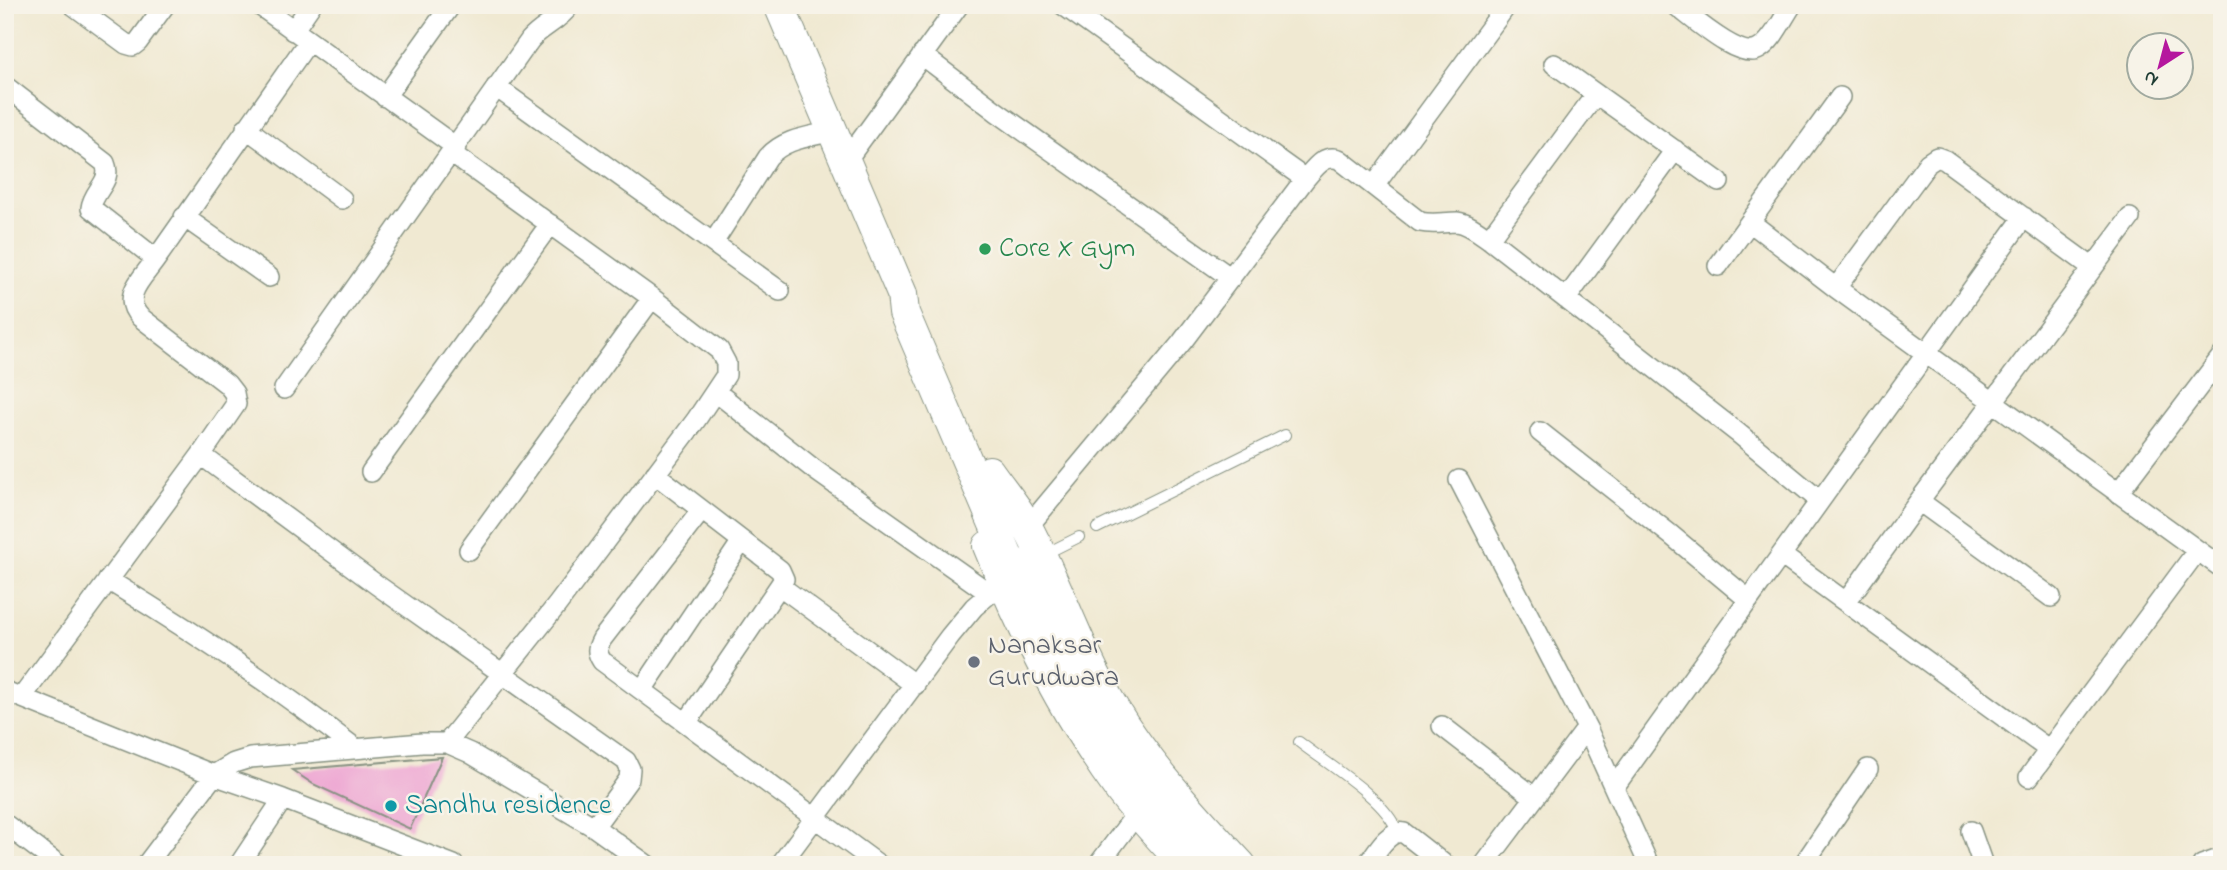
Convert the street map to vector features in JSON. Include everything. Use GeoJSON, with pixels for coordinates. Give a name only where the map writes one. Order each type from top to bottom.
{"type":"FeatureCollection","features":[{"type":"Feature","properties":{"kind":"main road"},"geometry":{"type":"LineString","coordinates":[[779,5],[902,294],[917,310],[936,370],[981,474],[1021,552],[1013,576],[1085,700],[1128,765],[1211,865]]}},
{"type":"Feature","properties":{"kind":"main road"},"geometry":{"type":"LineString","coordinates":[[981,474],[1027,528],[1013,576],[1036,655],[1072,720],[1138,813],[1185,865]]}},
{"type":"Feature","properties":{"kind":"main road"},"geometry":{"type":"LineString","coordinates":[[1013,576],[1084,652],[1113,708],[1160,774],[1241,865]]}},
{"type":"Feature","properties":{"kind":"street"},"geometry":{"type":"LineString","coordinates":[[73,5],[132,46],[138,42],[165,5]]}},
{"type":"Feature","properties":{"kind":"street"},"geometry":{"type":"LineString","coordinates":[[259,5],[652,298],[719,350],[726,363],[726,375],[716,392],[556,605],[447,743]]}},
{"type":"Feature","properties":{"kind":"street"},"geometry":{"type":"LineString","coordinates":[[311,5],[301,37],[246,128],[132,293],[130,302],[133,310],[227,384],[234,393],[236,404],[108,580],[13,694],[214,775],[449,864]]}},
{"type":"Feature","properties":{"kind":"street"},"geometry":{"type":"LineString","coordinates":[[385,97],[451,5]]}},
{"type":"Feature","properties":{"kind":"street"},"geometry":{"type":"LineString","coordinates":[[284,389],[454,150],[496,86],[538,30],[557,20],[570,5]]}},
{"type":"Feature","properties":{"kind":"street"},"geometry":{"type":"LineString","coordinates":[[846,161],[960,5]]}},
{"type":"Feature","properties":{"kind":"street"},"geometry":{"type":"LineString","coordinates":[[1063,5],[1305,179]]}},
{"type":"Feature","properties":{"kind":"street"},"geometry":{"type":"LineString","coordinates":[[1374,186],[1507,5]]}},
{"type":"Feature","properties":{"kind":"street"},"geometry":{"type":"LineString","coordinates":[[1675,5],[1734,48],[1748,52],[1759,49],[1792,5]]}},
{"type":"Feature","properties":{"kind":"street"},"geometry":{"type":"LineString","coordinates":[[922,55],[997,112],[1231,278]]}},
{"type":"Feature","properties":{"kind":"street"},"geometry":{"type":"LineString","coordinates":[[1554,64],[1719,182]]}},
{"type":"Feature","properties":{"kind":"street"},"geometry":{"type":"LineString","coordinates":[[5,86],[105,163],[108,171],[106,180],[91,202],[91,208],[156,259]]}},
{"type":"Feature","properties":{"kind":"street"},"geometry":{"type":"LineString","coordinates":[[496,86],[780,292]]}},
{"type":"Feature","properties":{"kind":"street"},"geometry":{"type":"LineString","coordinates":[[1489,239],[1596,94]]}},
{"type":"Feature","properties":{"kind":"street"},"geometry":{"type":"LineString","coordinates":[[1718,266],[1840,97]]}},
{"type":"Feature","properties":{"kind":"street"},"geometry":{"type":"LineString","coordinates":[[246,128],[342,199]]}},
{"type":"Feature","properties":{"kind":"street"},"geometry":{"type":"LineString","coordinates":[[713,243],[776,147],[785,142],[833,131]]}},
{"type":"Feature","properties":{"kind":"street"},"geometry":{"type":"LineString","coordinates":[[1566,299],[1675,150]]}},
{"type":"Feature","properties":{"kind":"street"},"geometry":{"type":"LineString","coordinates":[[1027,528],[1182,342],[1305,179],[1325,159],[1331,157],[1339,159],[1420,222],[1435,226],[1459,222],[1489,239],[1738,433],[1819,500]]}},
{"type":"Feature","properties":{"kind":"street"},"geometry":{"type":"LineString","coordinates":[[1836,288],[1928,163],[1937,157],[1945,160],[2093,268]]}},
{"type":"Feature","properties":{"kind":"street"},"geometry":{"type":"LineString","coordinates":[[1615,786],[2024,217]]}},
{"type":"Feature","properties":{"kind":"street"},"geometry":{"type":"LineString","coordinates":[[184,218],[269,277]]}},
{"type":"Feature","properties":{"kind":"street"},"geometry":{"type":"LineString","coordinates":[[1846,602],[2130,218]]}},
{"type":"Feature","properties":{"kind":"street"},"geometry":{"type":"LineString","coordinates":[[1750,222],[1836,288],[2221,566]]}},
{"type":"Feature","properties":{"kind":"street"},"geometry":{"type":"LineString","coordinates":[[371,472],[550,224]]}},
{"type":"Feature","properties":{"kind":"street"},"geometry":{"type":"LineString","coordinates":[[469,550],[652,298]]}},
{"type":"Feature","properties":{"kind":"street"},"geometry":{"type":"LineString","coordinates":[[2118,493],[2222,356]]}},
{"type":"Feature","properties":{"kind":"street"},"geometry":{"type":"LineString","coordinates":[[716,392],[815,470],[1013,576],[950,636],[779,865]]}},
{"type":"Feature","properties":{"kind":"street"},"geometry":{"type":"LineString","coordinates":[[1540,432],[1749,600]]}},
{"type":"Feature","properties":{"kind":"street"},"geometry":{"type":"LineString","coordinates":[[201,455],[501,674],[626,761],[630,769],[629,779],[594,827]]}},
{"type":"Feature","properties":{"kind":"street"},"geometry":{"type":"LineString","coordinates":[[655,474],[784,574],[780,586],[687,722]]}},
{"type":"Feature","properties":{"kind":"street"},"geometry":{"type":"LineString","coordinates":[[1460,480],[1615,786],[1642,861]]}},
{"type":"Feature","properties":{"kind":"street"},"geometry":{"type":"LineString","coordinates":[[1919,501],[2051,597]]}},
{"type":"Feature","properties":{"kind":"street"},"geometry":{"type":"LineString","coordinates":[[701,511],[597,647],[597,654],[602,661],[879,865]]}},
{"type":"Feature","properties":{"kind":"street"},"geometry":{"type":"LineString","coordinates":[[642,690],[742,541]]}},
{"type":"Feature","properties":{"kind":"street"},"geometry":{"type":"LineString","coordinates":[[2029,777],[2197,551]]}},
{"type":"Feature","properties":{"kind":"street"},"geometry":{"type":"LineString","coordinates":[[1781,555],[2048,749]]}},
{"type":"Feature","properties":{"kind":"street"},"geometry":{"type":"LineString","coordinates":[[108,580],[227,655],[355,748]]}},
{"type":"Feature","properties":{"kind":"street"},"geometry":{"type":"LineString","coordinates":[[780,586],[915,685]]}},
{"type":"Feature","properties":{"kind":"street"},"geometry":{"type":"LineString","coordinates":[[1442,726],[1534,797]]}},
{"type":"Feature","properties":{"kind":"street"},"geometry":{"type":"LineString","coordinates":[[1484,865],[1587,728]]}},
{"type":"Feature","properties":{"kind":"street"},"geometry":{"type":"LineString","coordinates":[[146,865],[214,775],[234,763],[250,758],[355,748],[447,743],[470,753],[594,827],[647,865]]}},
{"type":"Feature","properties":{"kind":"street"},"geometry":{"type":"LineString","coordinates":[[1811,860],[1868,769]]}},
{"type":"Feature","properties":{"kind":"street"},"geometry":{"type":"LineString","coordinates":[[239,865],[283,799]]}},
{"type":"Feature","properties":{"kind":"street"},"geometry":{"type":"LineString","coordinates":[[1098,865],[1138,813]]}},
{"type":"Feature","properties":{"kind":"street"},"geometry":{"type":"LineString","coordinates":[[5,824],[59,865]]}},
{"type":"Feature","properties":{"kind":"street"},"geometry":{"type":"LineString","coordinates":[[1367,865],[1391,834],[1397,831],[1404,833],[1445,865]]}},
{"type":"Feature","properties":{"kind":"street"},"geometry":{"type":"LineString","coordinates":[[1971,831],[1983,865]]}},
{"type":"Feature","properties":{"kind":"street"},"geometry":{"type":"LineString","coordinates":[[2203,865],[2222,858]]}},
{"type":"Feature","properties":{"kind":"lane"},"geometry":{"type":"LineString","coordinates":[[1097,528],[1285,435]]}},
{"type":"Feature","properties":{"kind":"lane"},"geometry":{"type":"LineString","coordinates":[[1013,576],[1079,537]]}},
{"type":"Feature","properties":{"kind":"lane"},"geometry":{"type":"LineString","coordinates":[[1299,742],[1378,803],[1394,821],[1397,831]]}},
{"type":"Feature","properties":{"kind":"building","name":"Sandhu residence"},"geometry":{"type":"Polygon","coordinates":[[[442,757],[410,829],[313,784],[292,770],[442,757]]]}},
{"type":"Feature","properties":{"kind":"place","name":"Core X Gym"},"geometry":{"type":"Point","coordinates":[985,249]}},
{"type":"Feature","properties":{"kind":"place","name":"Nanaksar Gurudwara"},"geometry":{"type":"Point","coordinates":[974,662]}},
{"type":"Feature","properties":{"kind":"place","name":"Sandhu residence"},"geometry":{"type":"Point","coordinates":[391,806]}}]}
